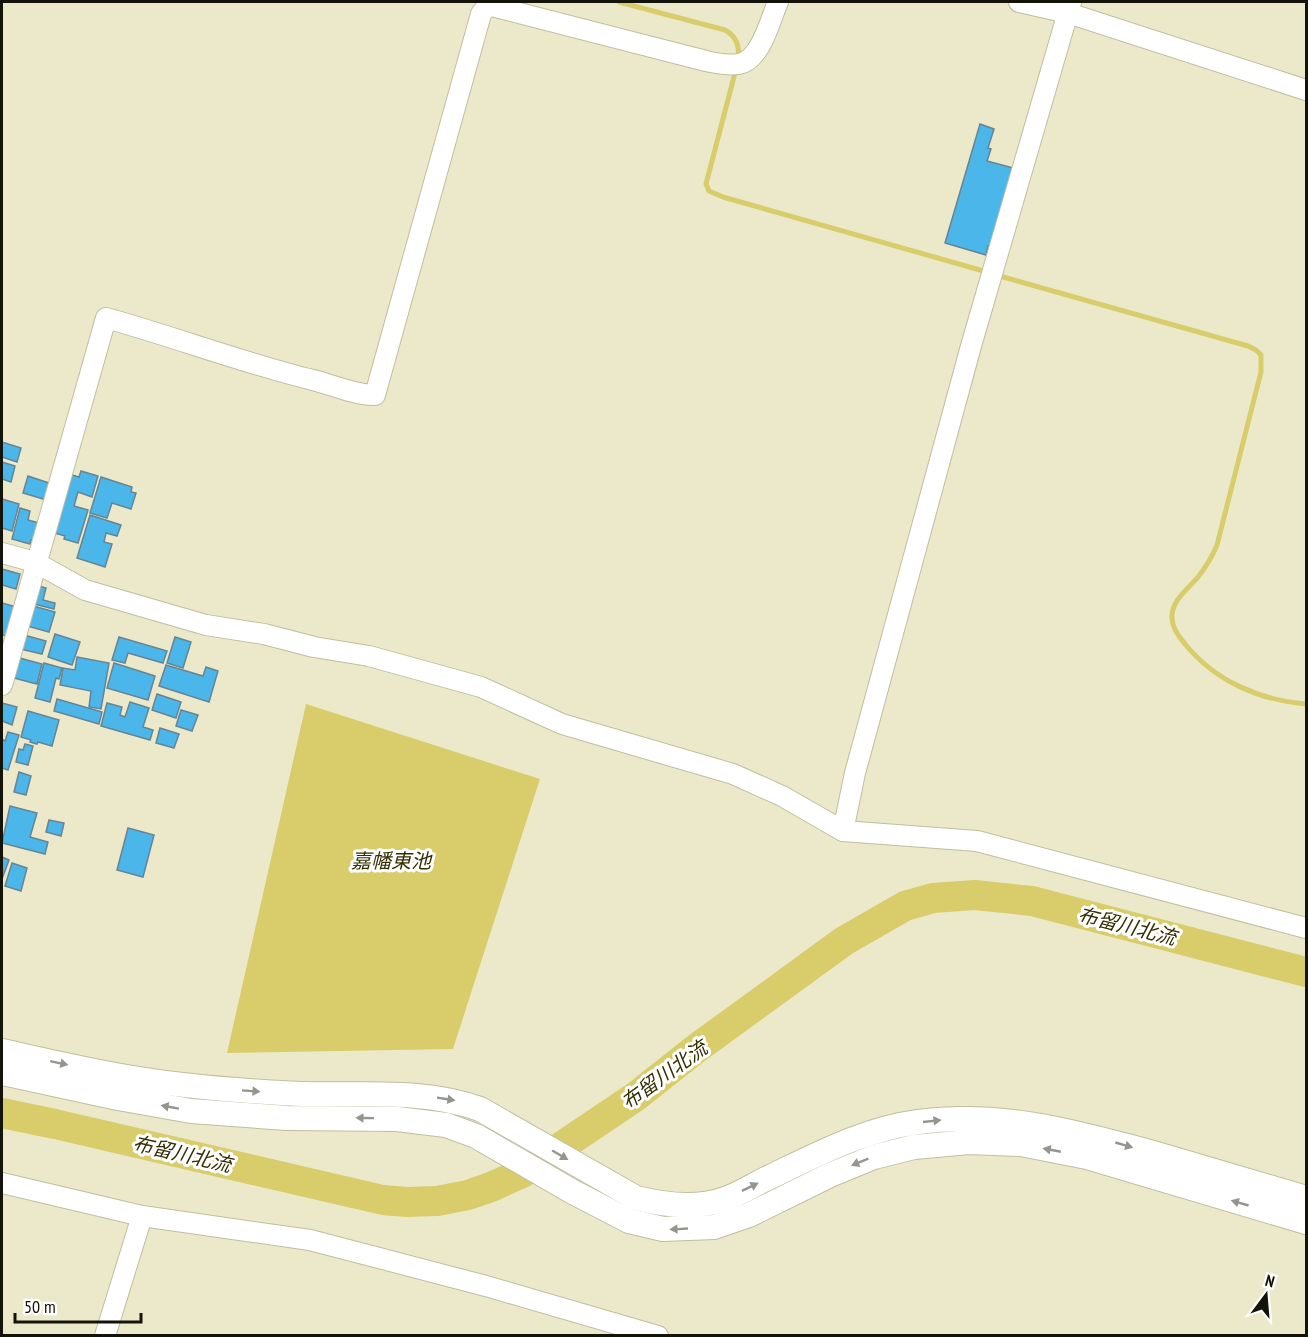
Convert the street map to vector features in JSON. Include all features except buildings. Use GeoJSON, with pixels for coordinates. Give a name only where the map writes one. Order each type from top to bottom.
{"type":"FeatureCollection","features":[{"type":"Feature","properties":{"kind":"street"},"geometry":{"type":"LineString","coordinates":[[2,685],[106,318],[280,372],[350,391],[375,395],[481,14],[488,5],[705,61],[730,65],[742,64],[753,57],[759,49],[778,2]]}},
{"type":"Feature","properties":{"kind":"street"},"geometry":{"type":"LineString","coordinates":[[1019,2],[1070,8],[1306,90]]}},
{"type":"Feature","properties":{"kind":"street"},"geometry":{"type":"LineString","coordinates":[[843,831],[855,773],[971,346],[1070,8]]}},
{"type":"Feature","properties":{"kind":"street"},"geometry":{"type":"LineString","coordinates":[[2,553],[35,562],[85,590],[206,625],[264,634],[314,647],[369,657],[481,687],[562,724],[733,774],[782,796],[843,831],[977,841],[1306,928]]}},
{"type":"Feature","properties":{"kind":"street"},"geometry":{"type":"LineString","coordinates":[[2,1051],[125,1077],[198,1088],[295,1094],[403,1095],[455,1100],[480,1109],[636,1198],[659,1204],[687,1205],[724,1200],[840,1144],[879,1131],[916,1122],[984,1118],[1026,1122],[1079,1132],[1306,1198]]}},
{"type":"Feature","properties":{"kind":"street"},"geometry":{"type":"LineString","coordinates":[[2,1073],[191,1111],[288,1118],[397,1119],[446,1125],[476,1136],[573,1192],[629,1221],[663,1229],[714,1227],[749,1215],[830,1174],[874,1156],[914,1147],[969,1142],[1021,1144],[1087,1157],[1306,1222]]}},
{"type":"Feature","properties":{"kind":"street"},"geometry":{"type":"LineString","coordinates":[[2,1183],[142,1216],[310,1240],[486,1286],[658,1335]]}},
{"type":"Feature","properties":{"kind":"street"},"geometry":{"type":"LineString","coordinates":[[105,1335],[142,1216]]}},
{"type":"Feature","properties":{"kind":"water","name":"嘉幡東池"},"geometry":{"type":"Polygon","coordinates":[[[306,704],[540,779],[453,1049],[227,1053],[306,704]]]}},
{"type":"Feature","properties":{"kind":"waterway"},"geometry":{"type":"LineString","coordinates":[[619,2],[725,30],[736,42],[738,60]]}},
{"type":"Feature","properties":{"kind":"waterway"},"geometry":{"type":"LineString","coordinates":[[736,69],[706,184],[709,191],[723,197],[987,272]]}},
{"type":"Feature","properties":{"kind":"waterway"},"geometry":{"type":"LineString","coordinates":[[996,275],[1248,346],[1261,355],[1261,372],[1217,545],[1204,569],[1175,604],[1172,619],[1176,631],[1185,644],[1197,657],[1224,678],[1255,693],[1306,704]]}},
{"type":"Feature","properties":{"kind":"waterway","name":"布留川北流"},"geometry":{"type":"LineString","coordinates":[[2,1113],[383,1200],[437,1201],[468,1195],[522,1173],[635,1097],[697,1048],[844,941],[905,906],[933,898],[975,895],[1032,901],[1306,972]]}}]}
